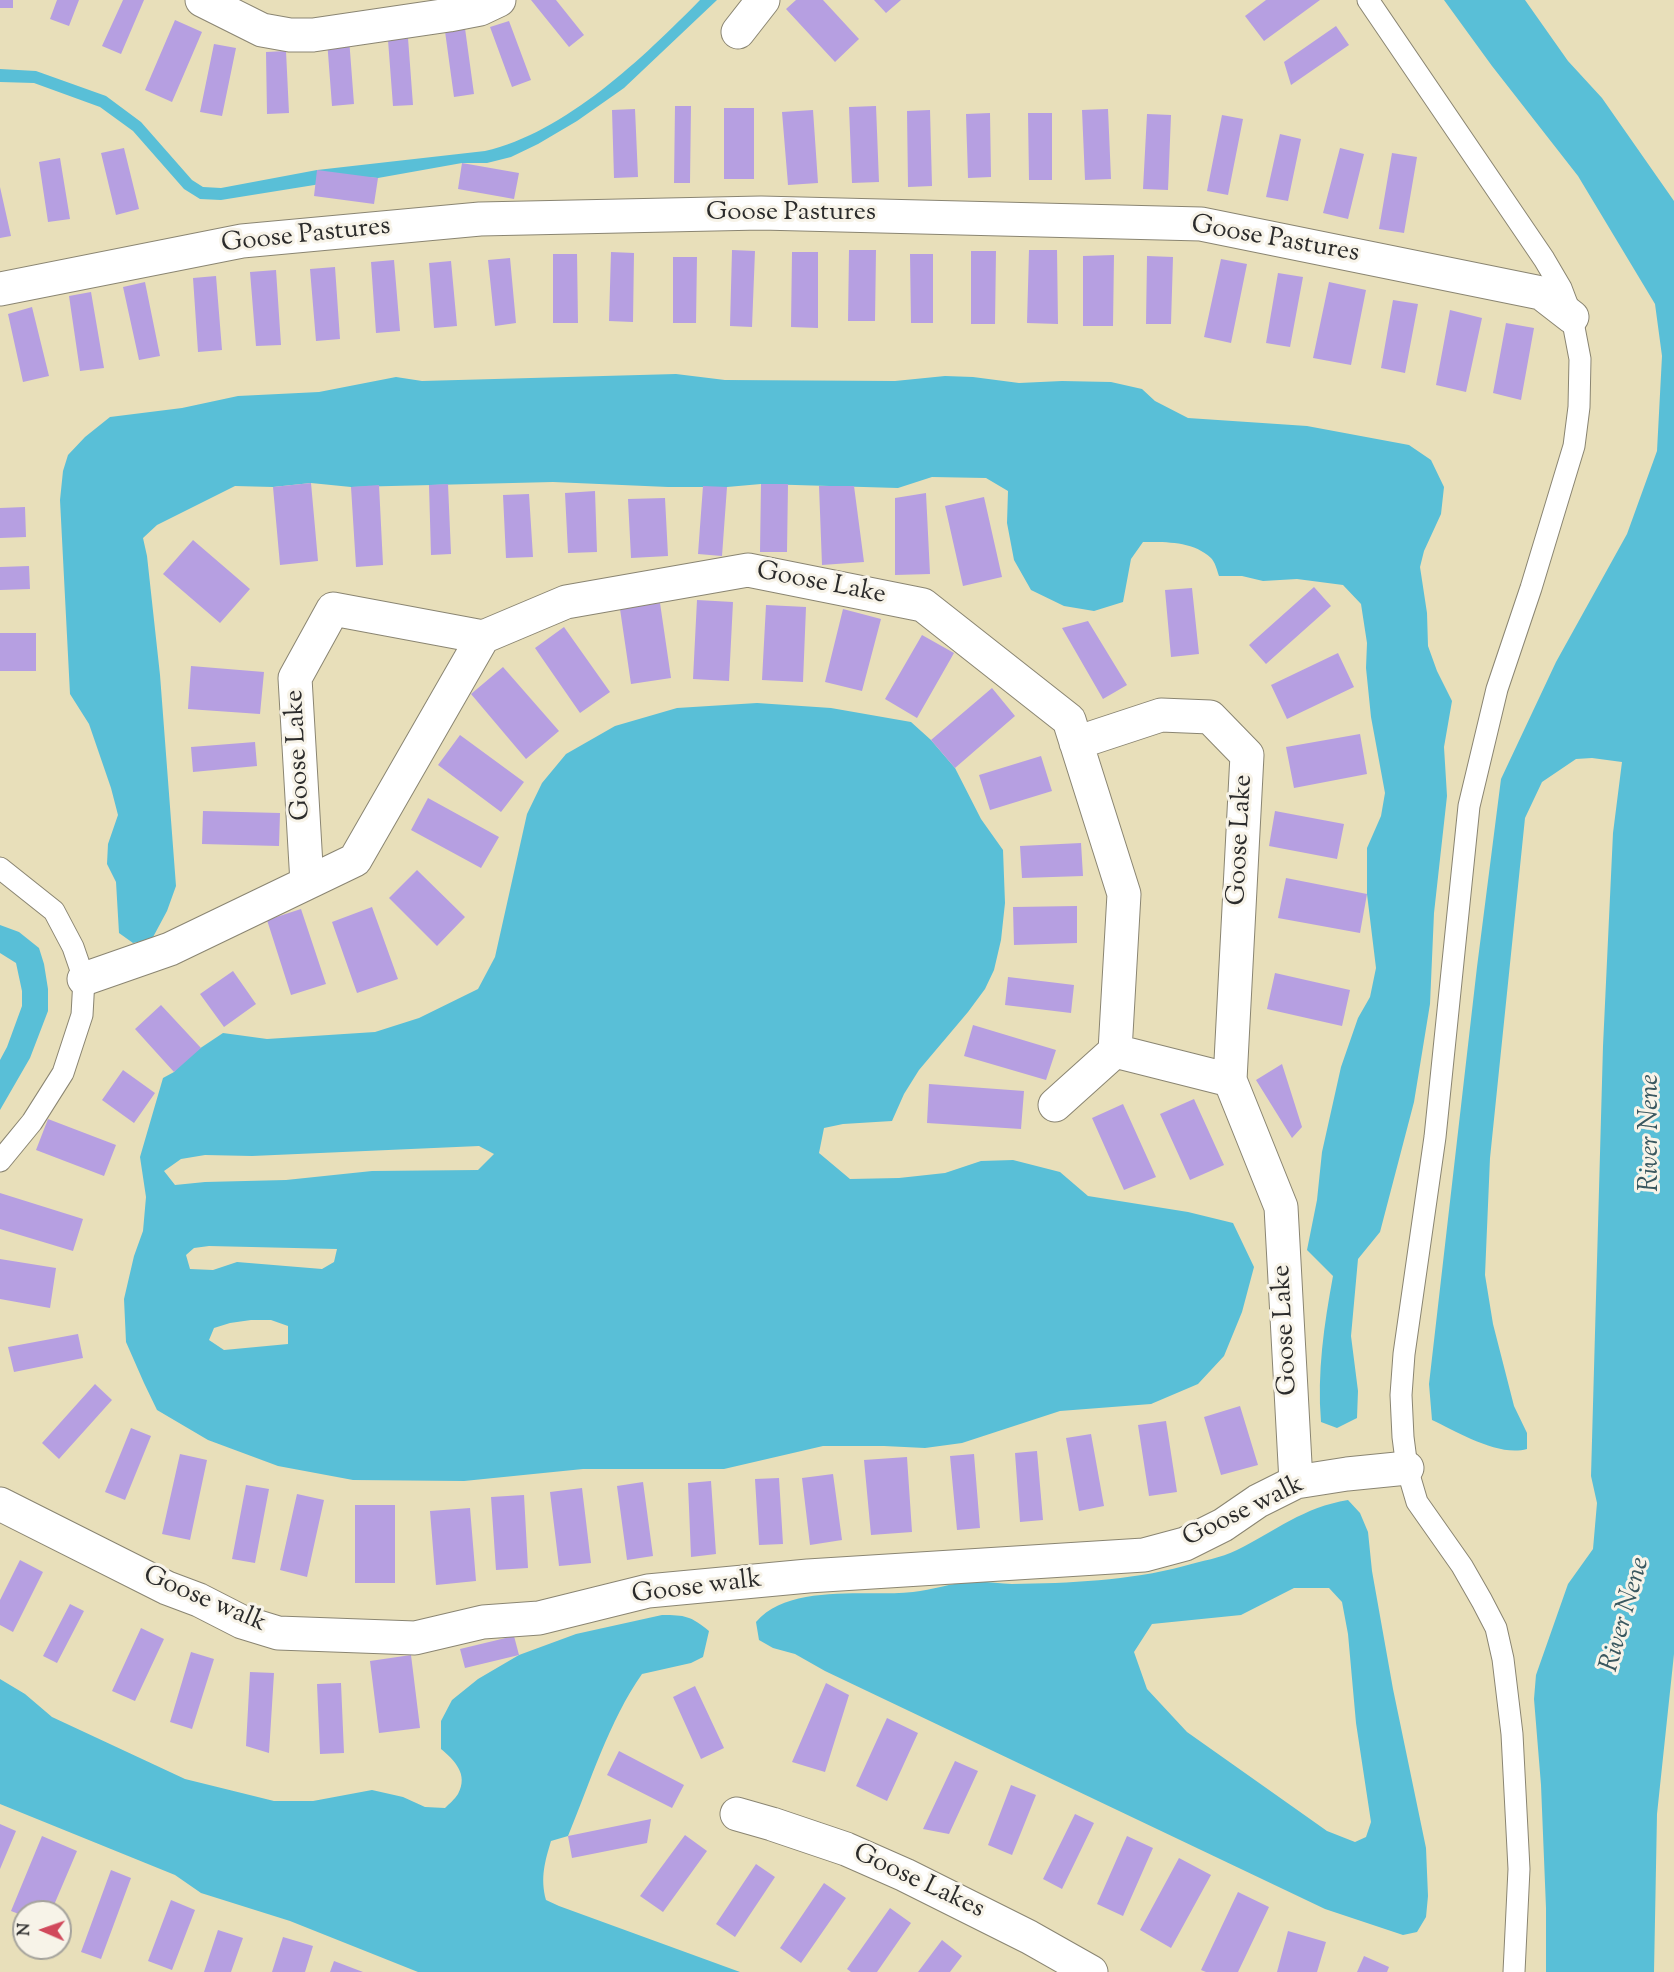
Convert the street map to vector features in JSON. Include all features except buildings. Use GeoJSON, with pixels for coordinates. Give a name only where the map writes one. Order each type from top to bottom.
{"type":"FeatureCollection","features":[{"type":"Feature","properties":{"kind":"street"},"geometry":{"type":"LineString","coordinates":[[202,0],[262,30],[290,35],[312,35],[450,15],[480,9],[500,0]]}},
{"type":"Feature","properties":{"kind":"street"},"geometry":{"type":"LineString","coordinates":[[738,32],[763,0]]}},
{"type":"Feature","properties":{"kind":"street","name":"Goose Pastures"},"geometry":{"type":"LineString","coordinates":[[0,289],[254,240],[480,219],[772,214],[1201,224],[1541,293],[1572,317]]}},
{"type":"Feature","properties":{"kind":"street","name":"Goose Lake"},"geometry":{"type":"LineString","coordinates":[[307,883],[295,678],[333,609],[483,637],[566,602],[748,570],[923,605],[1069,720],[1124,894],[1115,1051]]}},
{"type":"Feature","properties":{"kind":"street"},"geometry":{"type":"LineString","coordinates":[[84,979],[170,949],[355,860],[483,637]]}},
{"type":"Feature","properties":{"kind":"street","name":"Goose Lake"},"geometry":{"type":"LineString","coordinates":[[1076,743],[1161,715],[1210,717],[1247,754],[1230,1080],[1281,1207],[1296,1482]]}},
{"type":"Feature","properties":{"kind":"street"},"geometry":{"type":"LineString","coordinates":[[1055,1105],[1115,1051],[1230,1080]]}},
{"type":"Feature","properties":{"kind":"street","name":"Goose walk"},"geometry":{"type":"LineString","coordinates":[[0,1504],[167,1588],[199,1600],[242,1622],[279,1633],[415,1638],[483,1622],[538,1618],[648,1591],[808,1576],[1144,1555],[1185,1544],[1222,1525],[1258,1501],[1296,1482],[1407,1468]]}},
{"type":"Feature","properties":{"kind":"street","name":"Goose Lakes"},"geometry":{"type":"LineString","coordinates":[[737,1814],[783,1827],[856,1853],[1019,1932],[1091,1972]]}},
{"type":"Feature","properties":{"kind":"lane"},"geometry":{"type":"LineString","coordinates":[[1368,0],[1544,259],[1561,288],[1572,317],[1580,359],[1579,407],[1574,446],[1538,567],[1497,689],[1469,806],[1435,1137],[1404,1354],[1401,1395],[1407,1468],[1418,1502],[1462,1566],[1482,1601],[1496,1629],[1503,1659],[1512,1734],[1519,1869],[1514,1972]]}},
{"type":"Feature","properties":{"kind":"lane"},"geometry":{"type":"LineString","coordinates":[[0,868],[54,911],[74,947],[84,979],[82,1014],[63,1073],[32,1122],[0,1161]]}},
{"type":"Feature","properties":{"kind":"water"},"geometry":{"type":"Polygon","coordinates":[[[700,0],[717,0],[624,88],[577,121],[511,157],[487,163],[462,163],[378,178],[364,177],[221,200],[200,199],[184,189],[133,131],[100,107],[34,83],[0,82],[0,69],[36,71],[106,96],[141,122],[192,180],[203,187],[221,188],[317,170],[485,151],[515,142],[544,128],[601,90],[654,45],[700,0]]]}},
{"type":"Feature","properties":{"kind":"water","name":"River Nene"},"geometry":{"type":"Polygon","coordinates":[[[1444,0],[1525,0],[1568,61],[1602,98],[1674,201],[1674,1654],[1657,1814],[1654,1972],[1546,1972],[1541,1785],[1534,1699],[1536,1675],[1568,1584],[1593,1549],[1597,1503],[1591,1476],[1603,1046],[1613,833],[1622,762],[1592,758],[1576,759],[1542,782],[1525,818],[1490,1158],[1485,1275],[1493,1324],[1514,1406],[1527,1433],[1527,1449],[1516,1451],[1491,1447],[1432,1420],[1429,1384],[1501,779],[1556,662],[1627,534],[1657,451],[1662,356],[1655,304],[1578,176],[1444,0]]]}},
{"type":"Feature","properties":{"kind":"water"},"geometry":{"type":"Polygon","coordinates":[[[676,374],[725,380],[895,381],[945,376],[1019,383],[1111,382],[1142,389],[1155,401],[1188,418],[1307,426],[1409,445],[1431,460],[1444,487],[1441,514],[1424,551],[1420,567],[1427,613],[1428,646],[1452,701],[1444,747],[1447,796],[1434,913],[1430,1004],[1414,1102],[1380,1232],[1358,1259],[1351,1336],[1358,1391],[1357,1418],[1337,1428],[1321,1422],[1322,1349],[1333,1276],[1307,1250],[1317,1200],[1322,1152],[1341,1067],[1358,1018],[1370,997],[1376,968],[1367,894],[1367,848],[1381,816],[1385,793],[1371,717],[1366,668],[1367,643],[1361,604],[1343,585],[1297,579],[1263,581],[1242,576],[1219,576],[1212,560],[1196,548],[1188,545],[1143,542],[1131,559],[1123,602],[1094,611],[1064,606],[1031,590],[1014,560],[1007,523],[1008,491],[986,478],[932,477],[898,488],[761,484],[727,487],[668,487],[553,482],[351,487],[311,483],[273,487],[235,486],[157,525],[143,538],[160,675],[176,886],[167,911],[152,939],[133,943],[119,933],[116,882],[107,864],[108,844],[118,815],[89,724],[70,694],[60,500],[63,471],[68,455],[85,437],[110,417],[182,408],[238,396],[319,392],[396,377],[422,381],[676,374]]]}},
{"type":"Feature","properties":{"kind":"water"},"geometry":{"type":"Polygon","coordinates":[[[757,703],[831,708],[911,722],[931,740],[955,768],[981,819],[1003,850],[1005,903],[1001,940],[994,970],[985,989],[919,1070],[904,1094],[892,1121],[843,1124],[824,1128],[819,1153],[850,1179],[899,1178],[945,1173],[981,1161],[1013,1160],[1060,1172],[1088,1196],[1188,1212],[1233,1223],[1254,1267],[1242,1312],[1224,1356],[1198,1384],[1151,1404],[1060,1411],[962,1443],[925,1448],[823,1446],[724,1469],[583,1469],[464,1481],[353,1480],[278,1466],[208,1440],[157,1410],[126,1342],[124,1299],[134,1256],[143,1231],[146,1197],[140,1157],[163,1078],[174,1072],[184,1059],[223,1033],[267,1039],[375,1032],[419,1018],[478,989],[495,957],[527,814],[542,783],[566,754],[615,726],[677,708],[757,703]],[[479,1146],[252,1156],[205,1155],[181,1159],[164,1171],[175,1185],[286,1180],[372,1171],[478,1170],[494,1154],[479,1146]],[[209,1246],[194,1248],[186,1255],[190,1269],[213,1270],[237,1262],[322,1269],[334,1262],[337,1249],[209,1246]],[[271,1320],[230,1323],[214,1328],[209,1340],[224,1350],[288,1344],[288,1326],[271,1320]]]}},
{"type":"Feature","properties":{"kind":"water"},"geometry":{"type":"Polygon","coordinates":[[[0,925],[19,932],[39,948],[48,989],[48,1011],[30,1058],[0,1110],[0,1060],[22,1006],[22,991],[16,963],[0,953],[0,925]]]}},
{"type":"Feature","properties":{"kind":"water"},"geometry":{"type":"Polygon","coordinates":[[[1348,1500],[1360,1513],[1368,1532],[1372,1571],[1393,1689],[1426,1848],[1428,1896],[1426,1917],[1417,1932],[1403,1935],[1325,1909],[825,1671],[795,1654],[773,1648],[759,1640],[756,1622],[771,1610],[788,1602],[808,1597],[830,1594],[913,1592],[971,1582],[1055,1583],[1142,1575],[1231,1553],[1290,1520],[1332,1503],[1348,1500]],[[1294,1588],[1241,1615],[1152,1624],[1134,1652],[1147,1689],[1187,1732],[1327,1831],[1355,1842],[1366,1837],[1371,1822],[1356,1723],[1348,1634],[1342,1602],[1329,1588],[1294,1588]]]}},
{"type":"Feature","properties":{"kind":"water"},"geometry":{"type":"Polygon","coordinates":[[[662,1615],[687,1617],[709,1631],[703,1657],[691,1663],[642,1674],[630,1692],[610,1732],[568,1836],[551,1841],[543,1877],[544,1892],[546,1900],[559,1906],[740,1972],[418,1972],[290,1921],[201,1893],[175,1875],[0,1804],[0,1679],[25,1694],[52,1717],[185,1779],[274,1801],[313,1801],[372,1790],[403,1797],[425,1807],[445,1808],[458,1794],[462,1780],[455,1763],[441,1749],[441,1721],[452,1700],[478,1679],[519,1655],[576,1634],[662,1615]]]}}]}
